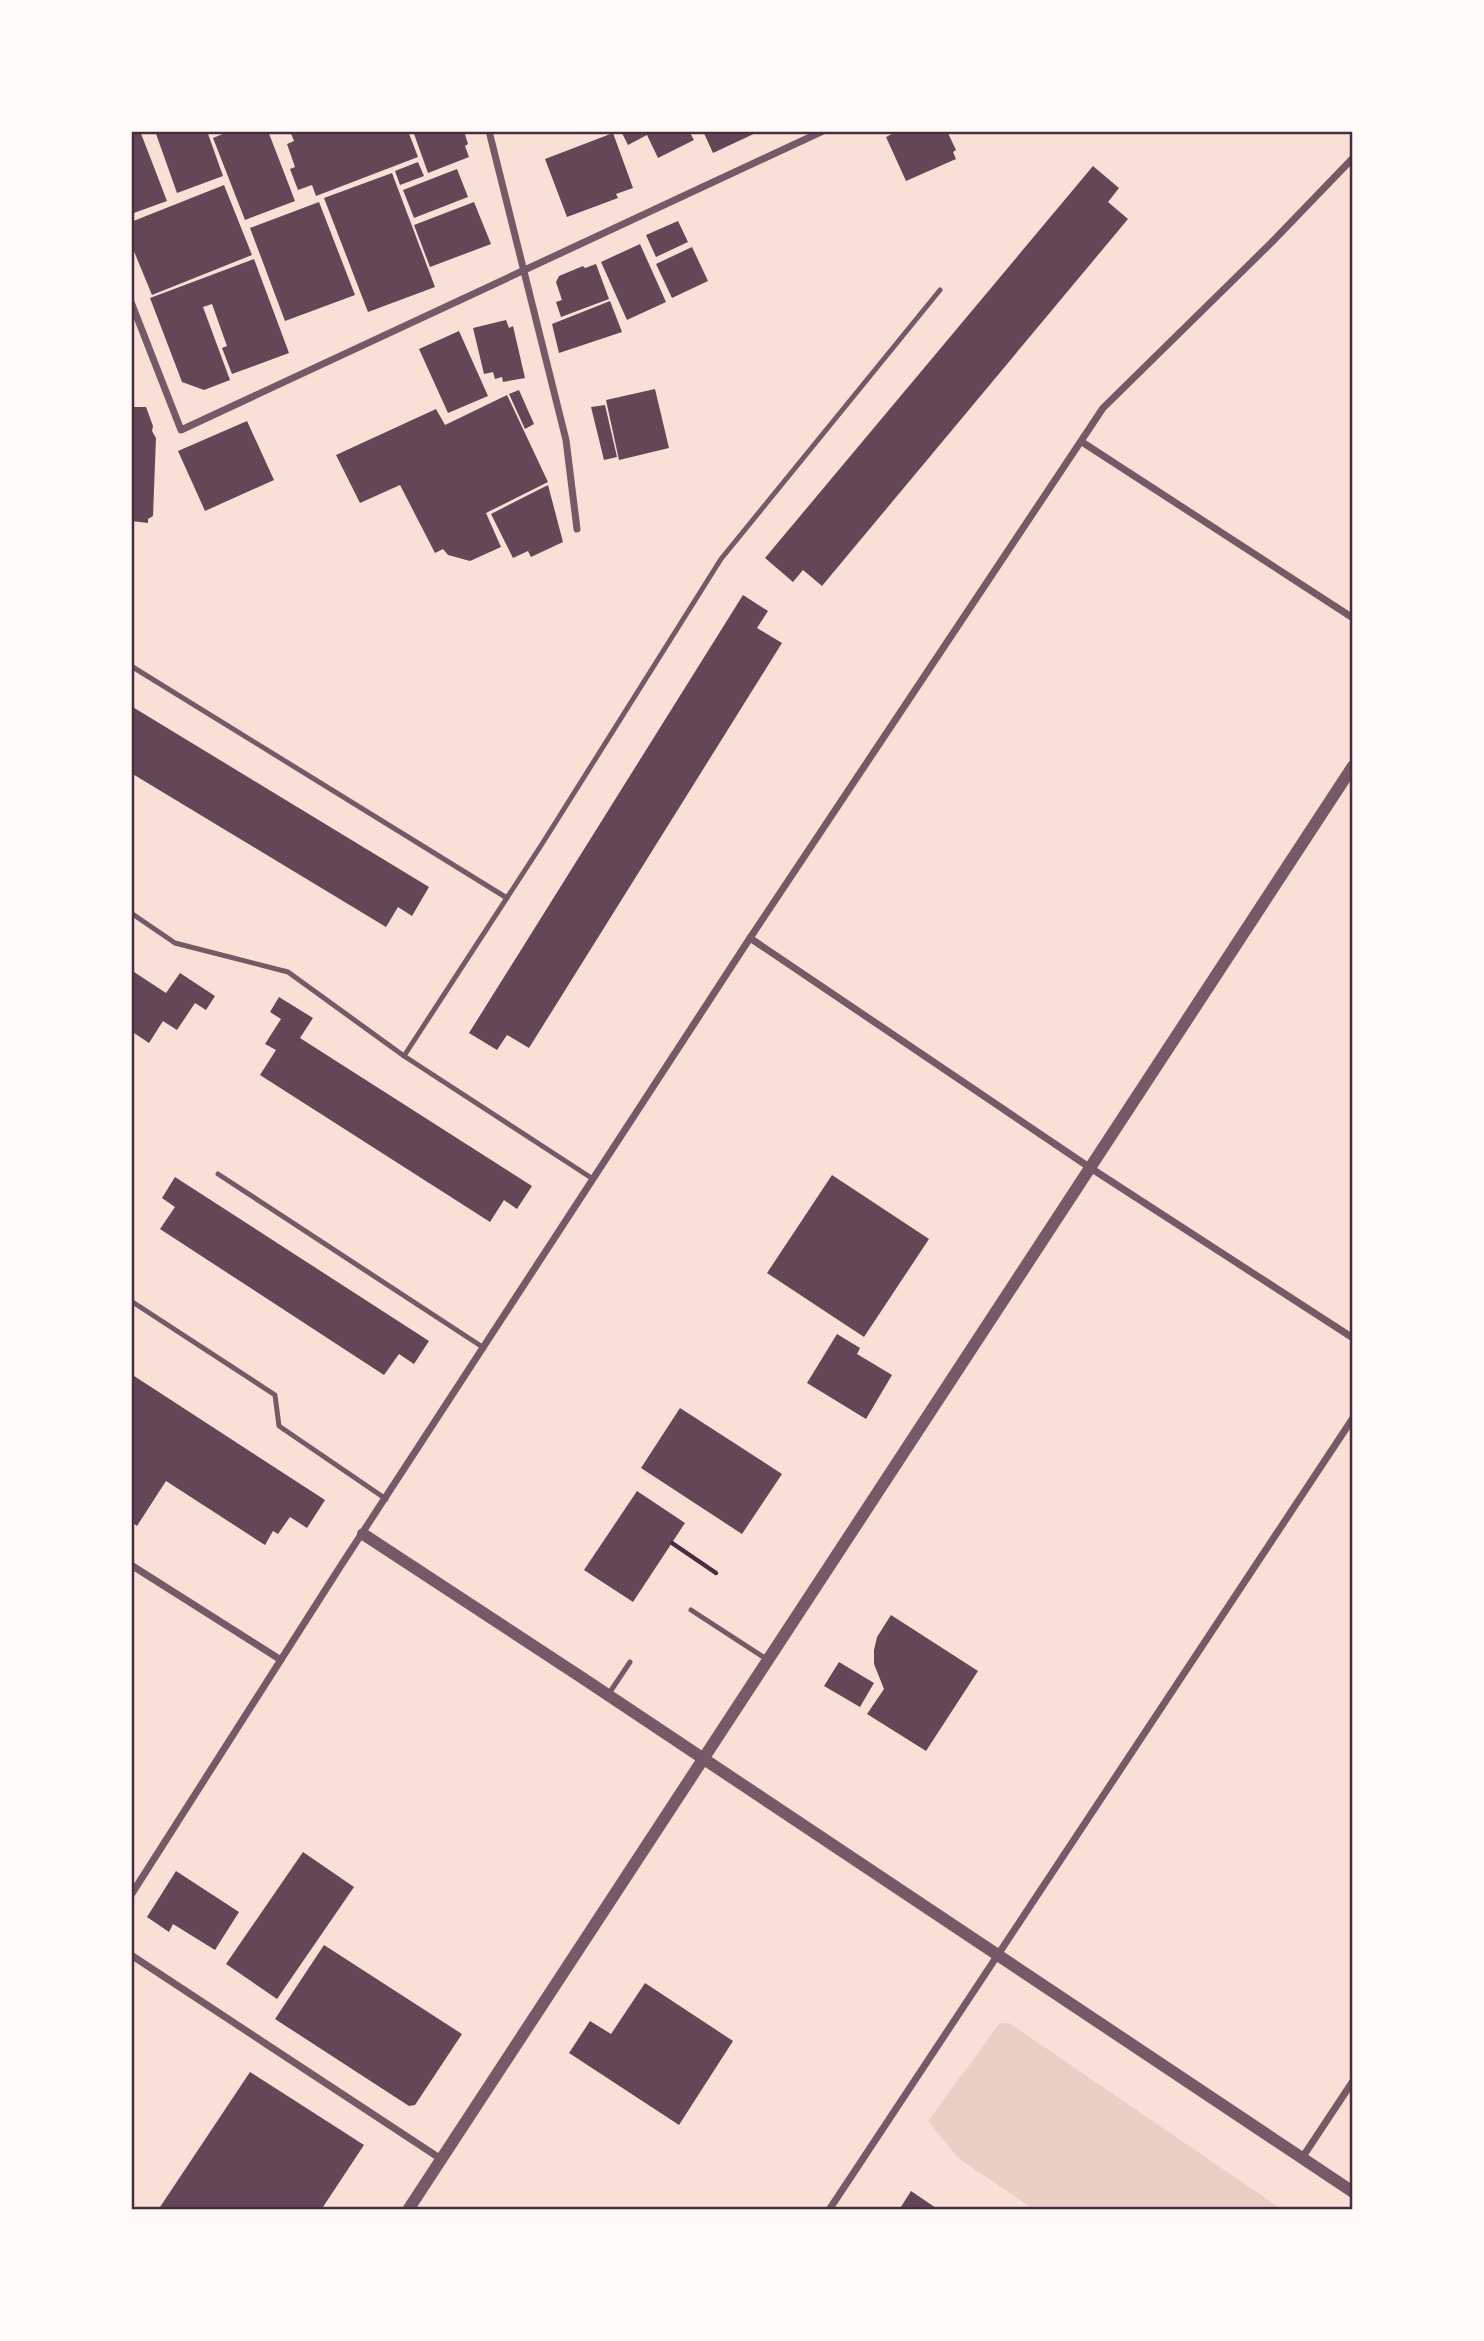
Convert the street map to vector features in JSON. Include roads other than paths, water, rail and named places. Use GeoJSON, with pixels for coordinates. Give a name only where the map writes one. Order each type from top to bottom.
{"type":"FeatureCollection","features":[{"type":"Feature","properties":{"kind":"street"},"geometry":{"type":"LineString","coordinates":[[489,131],[566,440],[577,528]]}},
{"type":"Feature","properties":{"kind":"street"},"geometry":{"type":"LineString","coordinates":[[131,302],[181,430],[823,131]]}},
{"type":"Feature","properties":{"kind":"street"},"geometry":{"type":"LineString","coordinates":[[131,1895],[750,938],[1103,408],[1271,243],[1353,158]]}},
{"type":"Feature","properties":{"kind":"street"},"geometry":{"type":"LineString","coordinates":[[1082,442],[1353,618]]}},
{"type":"Feature","properties":{"kind":"street"},"geometry":{"type":"LineString","coordinates":[[410,2209],[1353,766]]}},
{"type":"Feature","properties":{"kind":"street"},"geometry":{"type":"LineString","coordinates":[[750,938],[1089,1167],[1353,1338]]}},
{"type":"Feature","properties":{"kind":"street"},"geometry":{"type":"LineString","coordinates":[[829,2210],[1353,1418]]}},
{"type":"Feature","properties":{"kind":"street"},"geometry":{"type":"LineString","coordinates":[[363,1534],[1353,2192]]}},
{"type":"Feature","properties":{"kind":"street"},"geometry":{"type":"LineString","coordinates":[[131,1565],[281,1660]]}},
{"type":"Feature","properties":{"kind":"street"},"geometry":{"type":"LineString","coordinates":[[131,1955],[441,2159]]}},
{"type":"Feature","properties":{"kind":"street"},"geometry":{"type":"LineString","coordinates":[[1302,2159],[1353,2081]]}},
{"type":"Feature","properties":{"kind":"lane"},"geometry":{"type":"LineString","coordinates":[[404,1056],[508,898],[721,559],[940,290]]}},
{"type":"Feature","properties":{"kind":"lane"},"geometry":{"type":"LineString","coordinates":[[131,666],[508,898]]}},
{"type":"Feature","properties":{"kind":"lane"},"geometry":{"type":"LineString","coordinates":[[131,913],[175,943],[288,972],[404,1056],[593,1179]]}},
{"type":"Feature","properties":{"kind":"lane"},"geometry":{"type":"LineString","coordinates":[[218,1174],[484,1348]]}},
{"type":"Feature","properties":{"kind":"lane"},"geometry":{"type":"LineString","coordinates":[[131,1301],[275,1395],[279,1426],[386,1499]]}},
{"type":"Feature","properties":{"kind":"lane"},"geometry":{"type":"LineString","coordinates":[[691,1610],[768,1660]]}},
{"type":"Feature","properties":{"kind":"lane"},"geometry":{"type":"LineString","coordinates":[[608,1695],[630,1662]]}}]}
